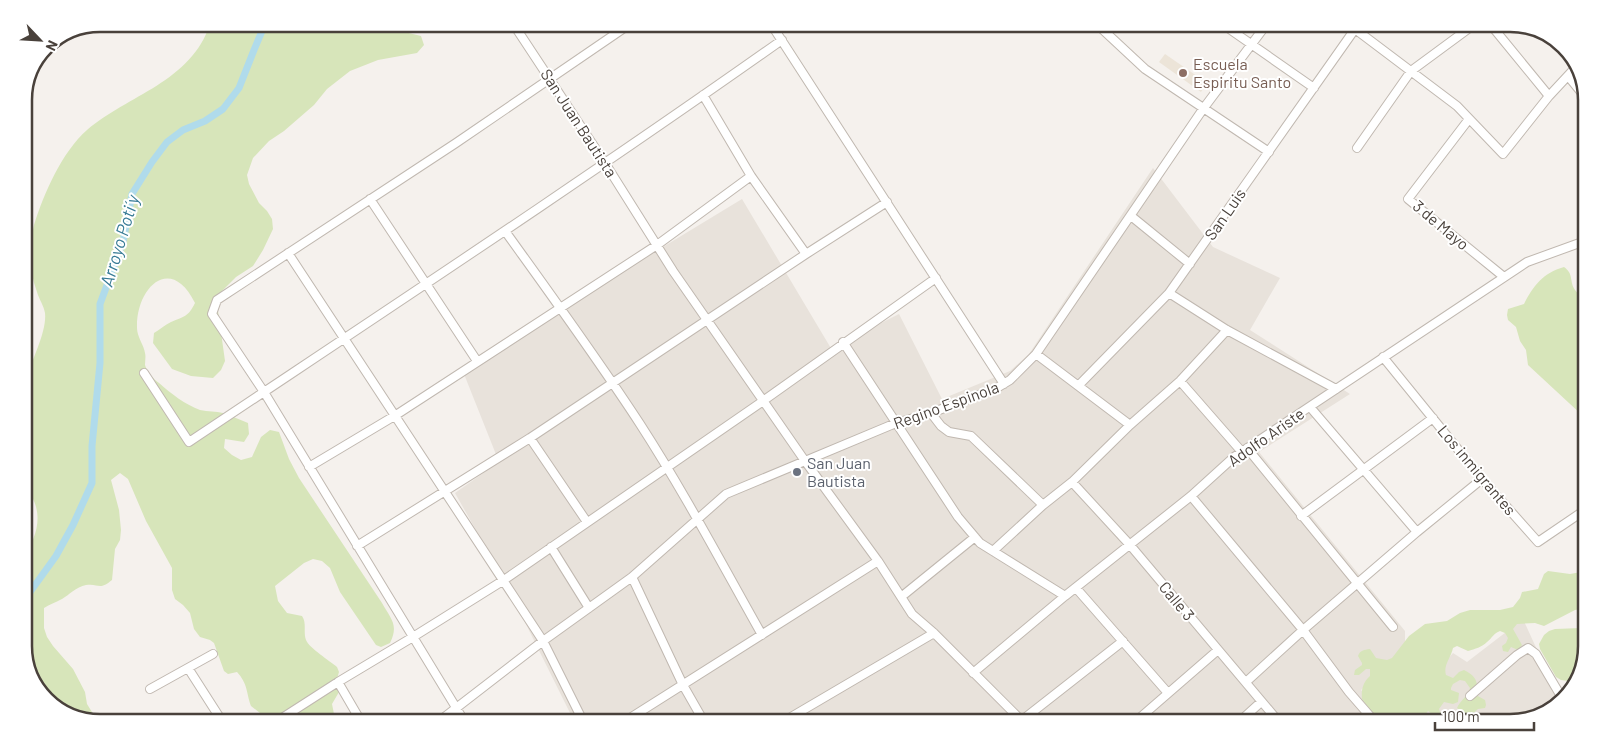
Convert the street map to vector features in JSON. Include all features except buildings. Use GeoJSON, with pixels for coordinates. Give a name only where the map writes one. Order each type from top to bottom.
{"type":"FeatureCollection","features":[{"type":"Feature","properties":{"kind":"street","name":"San Juan Bautista"},"geometry":{"type":"LineString","coordinates":[[518,32],[707,321],[878,561],[912,614],[934,633],[1015,714]]}},
{"type":"Feature","properties":{"kind":"street"},"geometry":{"type":"LineString","coordinates":[[459,714],[264,392],[212,314],[217,300],[456,143],[617,32]]}},
{"type":"Feature","properties":{"kind":"street"},"geometry":{"type":"LineString","coordinates":[[777,32],[1004,384]]}},
{"type":"Feature","properties":{"kind":"street"},"geometry":{"type":"LineString","coordinates":[[1105,32],[1145,69],[1269,152]]}},
{"type":"Feature","properties":{"kind":"street"},"geometry":{"type":"LineString","coordinates":[[1234,32],[1314,88]]}},
{"type":"Feature","properties":{"kind":"street","name":"Regino Espinola"},"geometry":{"type":"LineString","coordinates":[[448,714],[632,577],[726,494],[896,423],[931,413],[995,389],[1022,370],[1036,354],[1203,109],[1261,32]]}},
{"type":"Feature","properties":{"kind":"street","name":"San Luis"},"geometry":{"type":"LineString","coordinates":[[1078,386],[1169,293],[1353,32]]}},
{"type":"Feature","properties":{"kind":"street"},"geometry":{"type":"LineString","coordinates":[[1359,32],[1457,106],[1503,154],[1549,96],[1571,73]]}},
{"type":"Feature","properties":{"kind":"street"},"geometry":{"type":"LineString","coordinates":[[1357,148],[1411,72],[1464,32]]}},
{"type":"Feature","properties":{"kind":"street"},"geometry":{"type":"LineString","coordinates":[[1496,32],[1549,96]]}},
{"type":"Feature","properties":{"kind":"street"},"geometry":{"type":"LineString","coordinates":[[144,373],[189,442],[505,231],[782,40]]}},
{"type":"Feature","properties":{"kind":"street"},"geometry":{"type":"LineString","coordinates":[[1568,76],[1576,85]]}},
{"type":"Feature","properties":{"kind":"street"},"geometry":{"type":"LineString","coordinates":[[703,95],[751,176],[806,254]]}},
{"type":"Feature","properties":{"kind":"street","name":"3 de Mayo"},"geometry":{"type":"LineString","coordinates":[[1469,120],[1408,198],[1504,277]]}},
{"type":"Feature","properties":{"kind":"street"},"geometry":{"type":"LineString","coordinates":[[309,467],[396,415],[656,245],[751,176]]}},
{"type":"Feature","properties":{"kind":"street"},"geometry":{"type":"LineString","coordinates":[[370,199],[477,362]]}},
{"type":"Feature","properties":{"kind":"street"},"geometry":{"type":"LineString","coordinates":[[357,546],[530,438],[887,202]]}},
{"type":"Feature","properties":{"kind":"street"},"geometry":{"type":"LineString","coordinates":[[1130,216],[1190,264]]}},
{"type":"Feature","properties":{"kind":"street"},"geometry":{"type":"LineString","coordinates":[[505,231],[560,307],[666,466],[762,635]]}},
{"type":"Feature","properties":{"kind":"street","name":"Adolfo Ariste"},"geometry":{"type":"LineString","coordinates":[[973,673],[1245,450],[1527,262],[1577,244]]}},
{"type":"Feature","properties":{"kind":"street"},"geometry":{"type":"LineString","coordinates":[[288,253],[544,641],[580,714]]}},
{"type":"Feature","properties":{"kind":"street"},"geometry":{"type":"LineString","coordinates":[[288,714],[504,580],[666,466],[763,401],[843,342],[936,278]]}},
{"type":"Feature","properties":{"kind":"street"},"geometry":{"type":"LineString","coordinates":[[1169,293],[1228,330],[1336,389]]}},
{"type":"Feature","properties":{"kind":"street"},"geometry":{"type":"LineString","coordinates":[[993,551],[1072,482],[1130,425],[1180,381],[1228,330]]}},
{"type":"Feature","properties":{"kind":"street"},"geometry":{"type":"LineString","coordinates":[[843,342],[958,517],[980,543],[1065,596]]}},
{"type":"Feature","properties":{"kind":"street"},"geometry":{"type":"LineString","coordinates":[[1036,354],[1130,425]]}},
{"type":"Feature","properties":{"kind":"street","name":"Los inmigrantes"},"geometry":{"type":"LineString","coordinates":[[1383,358],[1482,479],[1538,542],[1578,515]]}},
{"type":"Feature","properties":{"kind":"street"},"geometry":{"type":"LineString","coordinates":[[1180,381],[1245,450],[1358,582],[1393,627]]}},
{"type":"Feature","properties":{"kind":"street"},"geometry":{"type":"LineString","coordinates":[[1310,407],[1417,532]]}},
{"type":"Feature","properties":{"kind":"street"},"geometry":{"type":"LineString","coordinates":[[931,413],[941,426],[949,432],[972,436],[1044,505]]}},
{"type":"Feature","properties":{"kind":"street"},"geometry":{"type":"LineString","coordinates":[[1302,516],[1433,418]]}},
{"type":"Feature","properties":{"kind":"street"},"geometry":{"type":"LineString","coordinates":[[530,438],[587,522]]}},
{"type":"Feature","properties":{"kind":"street"},"geometry":{"type":"LineString","coordinates":[[1246,682],[1358,582],[1482,479]]}},
{"type":"Feature","properties":{"kind":"street","name":"Calle 3"},"geometry":{"type":"LineString","coordinates":[[1072,482],[1130,545],[1272,714]]}},
{"type":"Feature","properties":{"kind":"street"},"geometry":{"type":"LineString","coordinates":[[1191,496],[1303,630],[1368,714]]}},
{"type":"Feature","properties":{"kind":"street"},"geometry":{"type":"LineString","coordinates":[[901,597],[975,537]]}},
{"type":"Feature","properties":{"kind":"street"},"geometry":{"type":"LineString","coordinates":[[551,547],[589,608]]}},
{"type":"Feature","properties":{"kind":"street"},"geometry":{"type":"LineString","coordinates":[[637,714],[878,561]]}},
{"type":"Feature","properties":{"kind":"street"},"geometry":{"type":"LineString","coordinates":[[632,577],[683,685],[700,714]]}},
{"type":"Feature","properties":{"kind":"street"},"geometry":{"type":"LineString","coordinates":[[1076,588],[1168,693]]}},
{"type":"Feature","properties":{"kind":"street"},"geometry":{"type":"LineString","coordinates":[[797,714],[934,633]]}},
{"type":"Feature","properties":{"kind":"street"},"geometry":{"type":"LineString","coordinates":[[1031,714],[1123,641]]}},
{"type":"Feature","properties":{"kind":"street"},"geometry":{"type":"LineString","coordinates":[[1470,696],[1517,655],[1528,648],[1536,654],[1559,693]]}},
{"type":"Feature","properties":{"kind":"street"},"geometry":{"type":"LineString","coordinates":[[1144,714],[1218,650]]}},
{"type":"Feature","properties":{"kind":"street"},"geometry":{"type":"LineString","coordinates":[[150,689],[213,654]]}},
{"type":"Feature","properties":{"kind":"street"},"geometry":{"type":"LineString","coordinates":[[188,668],[217,714]]}},
{"type":"Feature","properties":{"kind":"street"},"geometry":{"type":"LineString","coordinates":[[338,682],[357,714]]}},
{"type":"Feature","properties":{"kind":"street"},"geometry":{"type":"LineString","coordinates":[[1248,714],[1261,702]]}},
{"type":"Feature","properties":{"kind":"shaded area","name":"Escuela Espiritu Santo"},"geometry":{"type":"Polygon","coordinates":[[[1165,54],[1207,83],[1201,92],[1159,62],[1165,54]]]}},
{"type":"Feature","properties":{"kind":"shaded area"},"geometry":{"type":"Polygon","coordinates":[[[1153,168],[1213,247],[1280,278],[1250,330],[1350,394],[1259,452],[1405,631],[1405,652],[1361,690],[1385,714],[571,714],[504,580],[455,493],[499,462],[462,369],[742,199],[832,350],[843,342],[899,314],[942,399],[1010,371],[1029,354],[1153,168]]]}},
{"type":"Feature","properties":{"kind":"shaded area"},"geometry":{"type":"Polygon","coordinates":[[[1523,619],[1558,695],[1539,707],[1518,714],[1398,714],[1453,653],[1467,662],[1523,619]]]}},
{"type":"Feature","properties":{"kind":"green space"},"geometry":{"type":"Polygon","coordinates":[[[206,32],[403,32],[421,36],[424,45],[417,53],[378,60],[350,71],[327,89],[314,105],[284,131],[269,141],[253,158],[247,175],[249,184],[259,203],[272,219],[273,229],[253,266],[236,277],[222,291],[218,302],[218,311],[225,361],[221,370],[213,378],[191,376],[172,369],[153,343],[154,333],[169,323],[186,316],[195,303],[186,288],[176,280],[166,279],[157,282],[149,289],[142,300],[138,313],[137,328],[144,350],[145,365],[150,375],[157,382],[195,408],[203,411],[223,413],[248,423],[249,434],[244,442],[225,439],[224,448],[232,455],[241,460],[252,457],[261,437],[270,430],[279,432],[289,459],[299,478],[393,622],[394,631],[390,643],[381,647],[376,645],[340,592],[330,568],[322,561],[313,559],[304,563],[275,586],[278,601],[287,613],[302,616],[305,637],[308,643],[337,667],[339,672],[336,682],[339,692],[332,704],[334,714],[261,714],[251,706],[241,676],[237,672],[228,674],[224,671],[214,643],[200,637],[194,629],[190,613],[175,599],[172,590],[172,568],[146,521],[128,479],[120,473],[111,480],[119,510],[121,530],[120,540],[115,549],[112,580],[101,586],[82,586],[44,608],[44,628],[47,637],[73,669],[85,692],[87,704],[93,713],[75,709],[52,695],[40,676],[34,660],[33,538],[37,514],[33,500],[33,359],[44,328],[45,313],[33,278],[34,225],[55,174],[78,139],[103,118],[174,74],[189,60],[201,44],[206,32]]]}},
{"type":"Feature","properties":{"kind":"green space"},"geometry":{"type":"Polygon","coordinates":[[[1564,267],[1569,272],[1572,284],[1577,292],[1578,411],[1528,365],[1526,350],[1520,341],[1516,327],[1508,320],[1507,315],[1508,309],[1524,304],[1535,286],[1544,277],[1564,267]]]}},
{"type":"Feature","properties":{"kind":"green space"},"geometry":{"type":"Polygon","coordinates":[[[1548,571],[1570,574],[1578,573],[1578,610],[1544,626],[1535,623],[1517,624],[1513,629],[1522,645],[1518,650],[1511,647],[1508,652],[1503,651],[1502,646],[1508,638],[1505,633],[1500,631],[1476,649],[1468,651],[1457,646],[1453,648],[1446,665],[1446,675],[1453,678],[1464,670],[1471,675],[1477,683],[1476,695],[1485,700],[1485,708],[1478,709],[1472,714],[1462,714],[1457,708],[1470,688],[1465,681],[1460,680],[1453,684],[1451,688],[1451,690],[1459,693],[1458,702],[1453,704],[1444,702],[1439,709],[1440,712],[1445,714],[1432,714],[1428,711],[1426,714],[1373,714],[1362,699],[1363,686],[1370,676],[1370,669],[1366,669],[1359,675],[1354,675],[1355,670],[1362,665],[1358,656],[1361,651],[1370,649],[1376,658],[1387,660],[1392,658],[1409,636],[1425,624],[1447,621],[1460,613],[1470,610],[1500,610],[1513,607],[1522,592],[1538,589],[1544,574],[1548,571]]]}},
{"type":"Feature","properties":{"kind":"green space"},"geometry":{"type":"Polygon","coordinates":[[[1578,628],[1576,660],[1567,681],[1556,677],[1540,649],[1539,644],[1544,635],[1555,629],[1578,628]]]}},
{"type":"Feature","properties":{"kind":"waterway","name":"Arroyo Poti´y"},"geometry":{"type":"LineString","coordinates":[[33,588],[56,556],[73,525],[92,483],[92,446],[100,363],[100,304],[123,242],[132,194],[167,142],[183,130],[205,121],[223,109],[239,88],[262,32]]}},
{"type":"Feature","properties":{"kind":"place","name":"Escuela Espiritu Santo"},"geometry":{"type":"Point","coordinates":[1183,73]}},
{"type":"Feature","properties":{"kind":"place","name":"San Juan Bautista"},"geometry":{"type":"Point","coordinates":[797,472]}}]}
